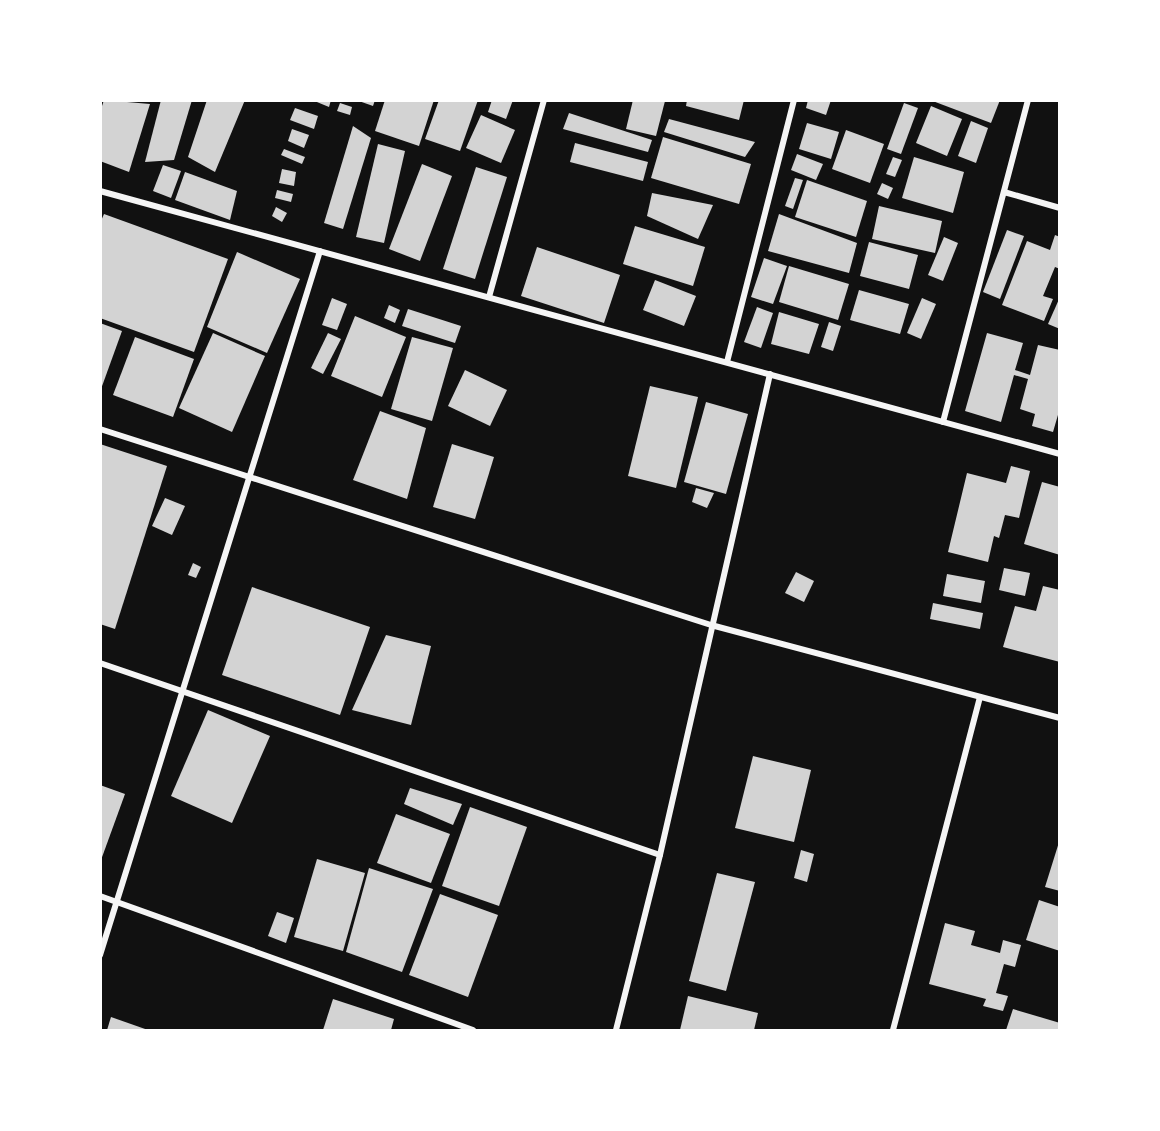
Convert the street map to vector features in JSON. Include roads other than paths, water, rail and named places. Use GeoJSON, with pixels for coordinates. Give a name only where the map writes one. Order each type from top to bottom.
{"type":"FeatureCollection","features":[{"type":"Feature","properties":{"kind":"street"},"geometry":{"type":"LineString","coordinates":[[489,297],[544,100]]}},
{"type":"Feature","properties":{"kind":"street"},"geometry":{"type":"LineString","coordinates":[[727,362],[794,100]]}},
{"type":"Feature","properties":{"kind":"street"},"geometry":{"type":"LineString","coordinates":[[943,422],[1028,100]]}},
{"type":"Feature","properties":{"kind":"street"},"geometry":{"type":"LineString","coordinates":[[100,191],[1059,454]]}},
{"type":"Feature","properties":{"kind":"street"},"geometry":{"type":"LineString","coordinates":[[1004,192],[1059,208]]}},
{"type":"Feature","properties":{"kind":"street"},"geometry":{"type":"LineString","coordinates":[[100,955],[320,251]]}},
{"type":"Feature","properties":{"kind":"street"},"geometry":{"type":"LineString","coordinates":[[616,1030],[660,855],[770,374]]}},
{"type":"Feature","properties":{"kind":"street"},"geometry":{"type":"LineString","coordinates":[[100,429],[711,625],[1059,718]]}},
{"type":"Feature","properties":{"kind":"street"},"geometry":{"type":"LineString","coordinates":[[100,663],[660,855]]}},
{"type":"Feature","properties":{"kind":"street"},"geometry":{"type":"LineString","coordinates":[[893,1030],[980,697]]}},
{"type":"Feature","properties":{"kind":"street"},"geometry":{"type":"LineString","coordinates":[[100,896],[473,1030]]}}]}
